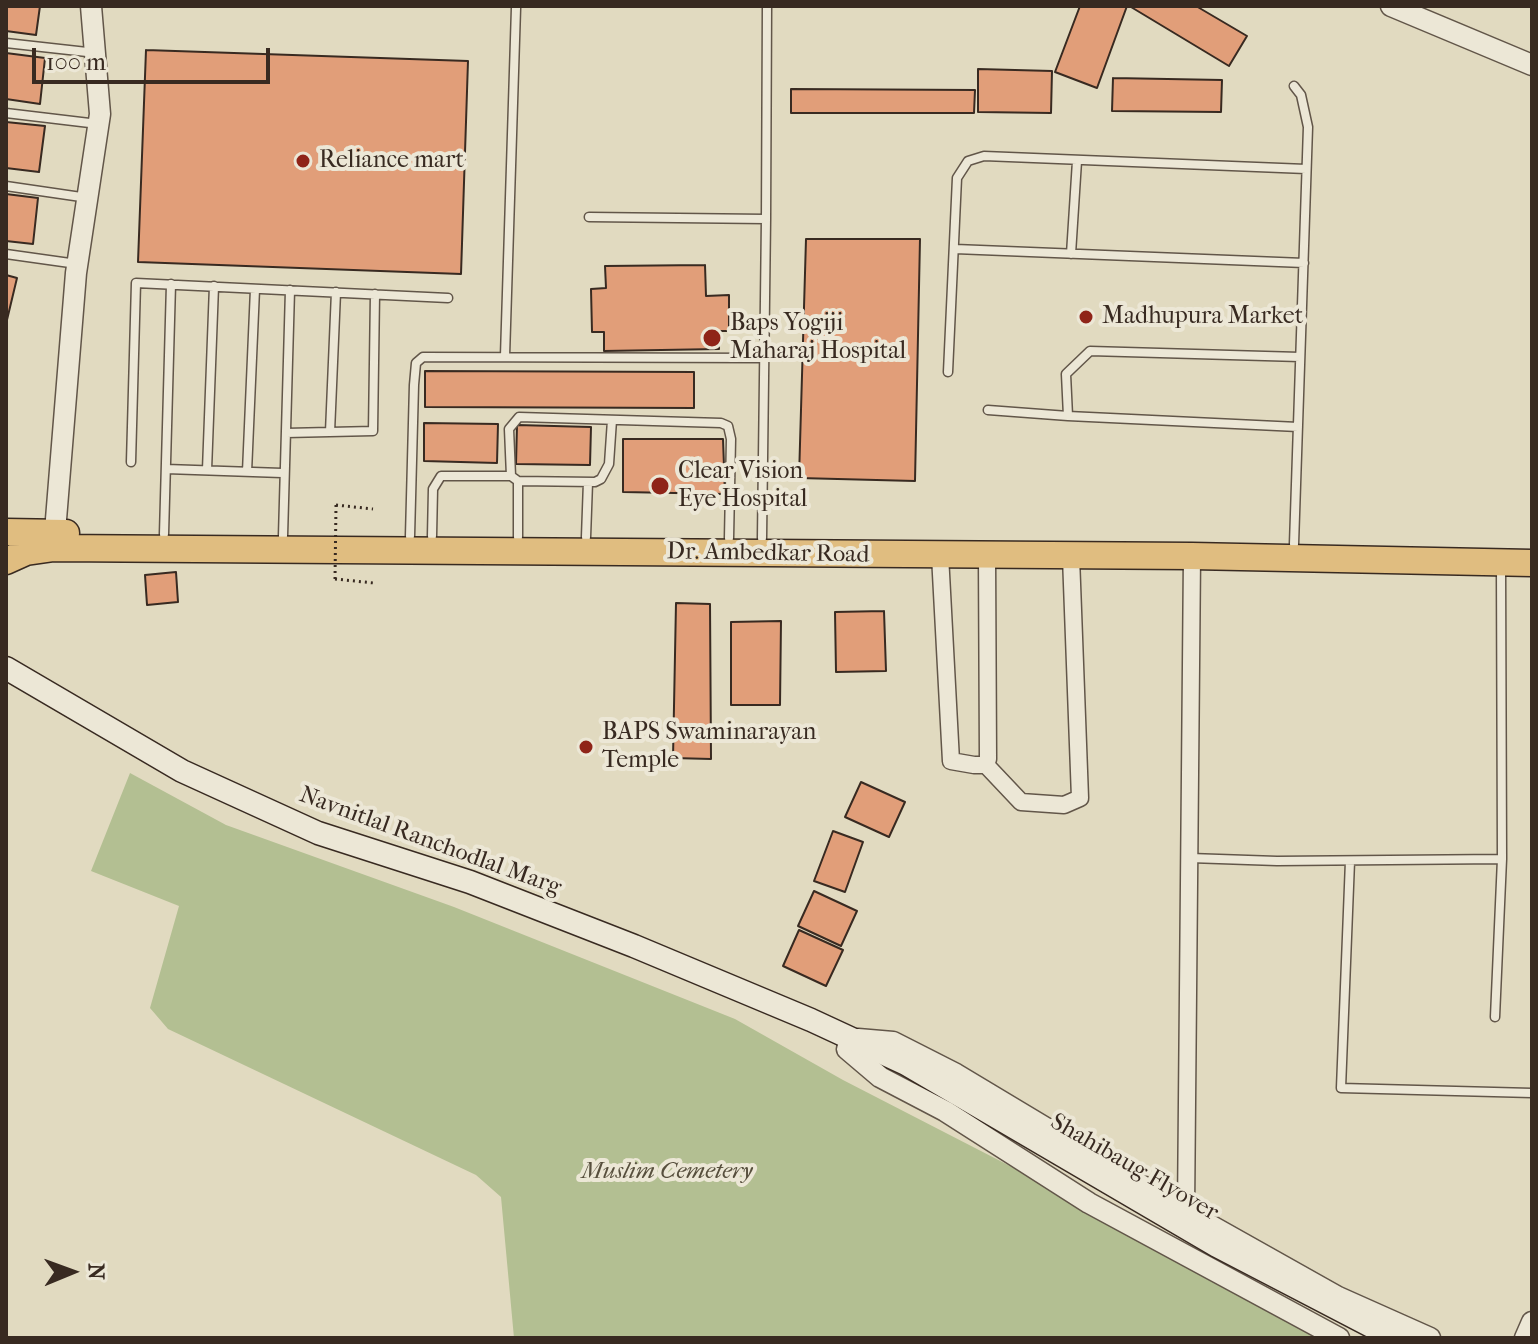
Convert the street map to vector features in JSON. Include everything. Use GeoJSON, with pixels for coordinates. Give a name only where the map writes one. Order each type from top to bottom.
{"type":"FeatureCollection","features":[{"type":"Feature","properties":{"kind":"main road","name":"Dr. Ambedkar Road"},"geometry":{"type":"LineString","coordinates":[[6,532],[54,541],[1532,563]]}},
{"type":"Feature","properties":{"kind":"main road","name":"Dr. Ambedkar Road"},"geometry":{"type":"LineString","coordinates":[[6,561],[54,541],[164,534],[1532,548]]}},
{"type":"Feature","properties":{"kind":"main road","name":"Navnitlal Ranchodlal Marg"},"geometry":{"type":"LineString","coordinates":[[6,668],[182,771],[318,833],[470,882],[634,946],[849,1044]]}},
{"type":"Feature","properties":{"kind":"main road"},"geometry":{"type":"LineString","coordinates":[[6,683],[178,781],[313,844],[510,910],[849,1044]]}},
{"type":"Feature","properties":{"kind":"main road","name":"Shahibaug Flyover"},"geometry":{"type":"LineString","coordinates":[[849,1044],[903,1069],[1304,1294],[1394,1338]]}},
{"type":"Feature","properties":{"kind":"main road","name":"Shahibaug Flyover"},"geometry":{"type":"LineString","coordinates":[[903,1069],[1124,1207],[1367,1338]]}},
{"type":"Feature","properties":{"kind":"street"},"geometry":{"type":"LineString","coordinates":[[54,541],[78,264],[98,124],[91,6]]}},
{"type":"Feature","properties":{"kind":"street"},"geometry":{"type":"LineString","coordinates":[[1391,6],[1532,65]]}},
{"type":"Feature","properties":{"kind":"street"},"geometry":{"type":"LineString","coordinates":[[940,555],[951,761],[986,765],[1021,802],[1064,805],[1080,798],[1071,557]]}},
{"type":"Feature","properties":{"kind":"street"},"geometry":{"type":"LineString","coordinates":[[986,765],[987,556]]}},
{"type":"Feature","properties":{"kind":"street"},"geometry":{"type":"LineString","coordinates":[[1186,1211],[1192,556]]}},
{"type":"Feature","properties":{"kind":"street"},"geometry":{"type":"LineString","coordinates":[[849,1044],[893,1042],[956,1074],[1338,1297],[1430,1338]]}},
{"type":"Feature","properties":{"kind":"street"},"geometry":{"type":"LineString","coordinates":[[849,1044],[880,1077],[945,1111],[1089,1203],[1339,1338]]}},
{"type":"Feature","properties":{"kind":"street"},"geometry":{"type":"LineString","coordinates":[[1525,1338],[1532,1322]]}},
{"type":"Feature","properties":{"kind":"lane"},"geometry":{"type":"LineString","coordinates":[[762,538],[767,6]]}},
{"type":"Feature","properties":{"kind":"lane"},"geometry":{"type":"LineString","coordinates":[[505,356],[516,8]]}},
{"type":"Feature","properties":{"kind":"lane"},"geometry":{"type":"LineString","coordinates":[[6,43],[96,53]]}},
{"type":"Feature","properties":{"kind":"lane"},"geometry":{"type":"LineString","coordinates":[[1294,86],[1301,95],[1308,127],[1294,544]]}},
{"type":"Feature","properties":{"kind":"lane"},"geometry":{"type":"LineString","coordinates":[[6,113],[98,124]]}},
{"type":"Feature","properties":{"kind":"lane"},"geometry":{"type":"LineString","coordinates":[[948,372],[957,178],[968,161],[984,156],[1306,169]]}},
{"type":"Feature","properties":{"kind":"lane"},"geometry":{"type":"LineString","coordinates":[[1071,254],[1077,161]]}},
{"type":"Feature","properties":{"kind":"lane"},"geometry":{"type":"LineString","coordinates":[[6,186],[89,199]]}},
{"type":"Feature","properties":{"kind":"lane"},"geometry":{"type":"LineString","coordinates":[[589,217],[766,219]]}},
{"type":"Feature","properties":{"kind":"lane"},"geometry":{"type":"LineString","coordinates":[[955,249],[1304,263]]}},
{"type":"Feature","properties":{"kind":"lane"},"geometry":{"type":"LineString","coordinates":[[6,254],[78,264]]}},
{"type":"Feature","properties":{"kind":"lane"},"geometry":{"type":"LineString","coordinates":[[131,462],[136,283],[448,298]]}},
{"type":"Feature","properties":{"kind":"lane"},"geometry":{"type":"LineString","coordinates":[[164,534],[171,284]]}},
{"type":"Feature","properties":{"kind":"lane"},"geometry":{"type":"LineString","coordinates":[[207,470],[214,286]]}},
{"type":"Feature","properties":{"kind":"lane"},"geometry":{"type":"LineString","coordinates":[[247,472],[255,289]]}},
{"type":"Feature","properties":{"kind":"lane"},"geometry":{"type":"LineString","coordinates":[[283,536],[282,473],[290,290]]}},
{"type":"Feature","properties":{"kind":"lane"},"geometry":{"type":"LineString","coordinates":[[330,432],[336,292]]}},
{"type":"Feature","properties":{"kind":"lane"},"geometry":{"type":"LineString","coordinates":[[286,433],[373,431],[375,294]]}},
{"type":"Feature","properties":{"kind":"lane"},"geometry":{"type":"LineString","coordinates":[[1068,416],[1066,374],[1090,351],[1300,357]]}},
{"type":"Feature","properties":{"kind":"lane"},"geometry":{"type":"LineString","coordinates":[[421,536],[416,363],[423,357],[765,358]]}},
{"type":"Feature","properties":{"kind":"lane"},"geometry":{"type":"LineString","coordinates":[[988,410],[1298,427]]}},
{"type":"Feature","properties":{"kind":"lane"},"geometry":{"type":"LineString","coordinates":[[518,537],[509,429],[519,417],[728,426],[731,439],[729,538]]}},
{"type":"Feature","properties":{"kind":"lane"},"geometry":{"type":"LineString","coordinates":[[421,536],[433,489],[441,476],[595,482],[607,474],[612,420]]}},
{"type":"Feature","properties":{"kind":"lane"},"geometry":{"type":"LineString","coordinates":[[166,469],[282,473]]}},
{"type":"Feature","properties":{"kind":"lane"},"geometry":{"type":"LineString","coordinates":[[586,537],[588,482]]}},
{"type":"Feature","properties":{"kind":"lane"},"geometry":{"type":"LineString","coordinates":[[1495,1017],[1502,859],[1501,563]]}},
{"type":"Feature","properties":{"kind":"lane"},"geometry":{"type":"LineString","coordinates":[[1190,858],[1350,861],[1502,859]]}},
{"type":"Feature","properties":{"kind":"lane"},"geometry":{"type":"LineString","coordinates":[[1350,861],[1341,1088],[1532,1093]]}},
{"type":"Feature","properties":{"kind":"path"},"geometry":{"type":"LineString","coordinates":[[373,509],[336,505],[335,579],[374,583]]}},
{"type":"Feature","properties":{"kind":"green space","name":"Muslim Cemetery"},"geometry":{"type":"Polygon","coordinates":[[[130,773],[226,825],[454,907],[735,1019],[843,1080],[1344,1338],[514,1338],[501,1197],[476,1175],[168,1029],[150,1008],[179,906],[91,871],[130,773]]]}},
{"type":"Feature","properties":{"kind":"building"},"geometry":{"type":"Polygon","coordinates":[[[6,6],[40,6],[36,35],[6,31],[6,6]]]}},
{"type":"Feature","properties":{"kind":"building"},"geometry":{"type":"Polygon","coordinates":[[[1080,6],[1127,6],[1097,88],[1055,72],[1080,6]]]}},
{"type":"Feature","properties":{"kind":"building"},"geometry":{"type":"Polygon","coordinates":[[[1196,6],[1247,36],[1229,66],[1131,7],[1196,6]]]}},
{"type":"Feature","properties":{"kind":"building"},"geometry":{"type":"Polygon","coordinates":[[[146,50],[468,61],[461,274],[138,262],[146,50]]]}},
{"type":"Feature","properties":{"kind":"building"},"geometry":{"type":"Polygon","coordinates":[[[6,53],[45,58],[40,104],[6,99],[6,53]]]}},
{"type":"Feature","properties":{"kind":"building"},"geometry":{"type":"Polygon","coordinates":[[[978,69],[1052,71],[1051,113],[978,112],[978,69]]]}},
{"type":"Feature","properties":{"kind":"building"},"geometry":{"type":"Polygon","coordinates":[[[1113,78],[1222,80],[1221,112],[1112,111],[1113,78]]]}},
{"type":"Feature","properties":{"kind":"building"},"geometry":{"type":"Polygon","coordinates":[[[791,89],[975,90],[974,113],[791,113],[791,89]]]}},
{"type":"Feature","properties":{"kind":"building"},"geometry":{"type":"Polygon","coordinates":[[[6,122],[45,126],[39,172],[6,168],[6,122]]]}},
{"type":"Feature","properties":{"kind":"building"},"geometry":{"type":"Polygon","coordinates":[[[6,194],[38,198],[33,244],[6,241],[6,194]]]}},
{"type":"Feature","properties":{"kind":"building"},"geometry":{"type":"Polygon","coordinates":[[[806,239],[920,239],[915,481],[799,478],[806,239]]]}},
{"type":"Feature","properties":{"kind":"building"},"geometry":{"type":"Polygon","coordinates":[[[705,265],[706,296],[729,295],[729,331],[718,331],[719,349],[604,351],[604,332],[592,332],[591,289],[606,288],[605,266],[705,265]]]}},
{"type":"Feature","properties":{"kind":"building"},"geometry":{"type":"Polygon","coordinates":[[[6,275],[17,278],[6,324],[6,275]]]}},
{"type":"Feature","properties":{"kind":"building"},"geometry":{"type":"Polygon","coordinates":[[[425,371],[694,372],[694,408],[425,407],[425,371]]]}},
{"type":"Feature","properties":{"kind":"building"},"geometry":{"type":"Polygon","coordinates":[[[424,423],[498,424],[497,463],[424,461],[424,423]]]}},
{"type":"Feature","properties":{"kind":"building"},"geometry":{"type":"Polygon","coordinates":[[[517,425],[591,427],[590,465],[516,464],[517,425]]]}},
{"type":"Feature","properties":{"kind":"building"},"geometry":{"type":"Polygon","coordinates":[[[623,439],[723,439],[725,494],[623,492],[623,439]]]}},
{"type":"Feature","properties":{"kind":"building"},"geometry":{"type":"Polygon","coordinates":[[[176,572],[178,602],[147,605],[145,575],[176,572]]]}},
{"type":"Feature","properties":{"kind":"building"},"geometry":{"type":"Polygon","coordinates":[[[676,603],[710,604],[711,759],[673,758],[676,603]]]}},
{"type":"Feature","properties":{"kind":"building"},"geometry":{"type":"Polygon","coordinates":[[[884,611],[886,671],[836,672],[835,612],[884,611]]]}},
{"type":"Feature","properties":{"kind":"building"},"geometry":{"type":"Polygon","coordinates":[[[781,621],[780,705],[731,705],[731,622],[781,621]]]}},
{"type":"Feature","properties":{"kind":"building"},"geometry":{"type":"Polygon","coordinates":[[[861,782],[905,802],[889,837],[845,817],[861,782]]]}},
{"type":"Feature","properties":{"kind":"building"},"geometry":{"type":"Polygon","coordinates":[[[833,831],[863,842],[845,892],[814,881],[833,831]]]}},
{"type":"Feature","properties":{"kind":"building"},"geometry":{"type":"Polygon","coordinates":[[[814,891],[857,911],[841,946],[798,926],[814,891]]]}},
{"type":"Feature","properties":{"kind":"building"},"geometry":{"type":"Polygon","coordinates":[[[799,930],[843,950],[826,986],[783,966],[799,930]]]}},
{"type":"Feature","properties":{"kind":"place","name":"Reliance mart"},"geometry":{"type":"Point","coordinates":[303,161]}},
{"type":"Feature","properties":{"kind":"place","name":"Madhupura Market"},"geometry":{"type":"Point","coordinates":[1086,317]}},
{"type":"Feature","properties":{"kind":"place","name":"Baps Yogiji Maharaj Hospital"},"geometry":{"type":"Point","coordinates":[712,338]}},
{"type":"Feature","properties":{"kind":"place","name":"Clear Vision Eye Hospital"},"geometry":{"type":"Point","coordinates":[660,486]}},
{"type":"Feature","properties":{"kind":"place","name":"BAPS Swaminarayan Temple"},"geometry":{"type":"Point","coordinates":[586,747]}}]}
